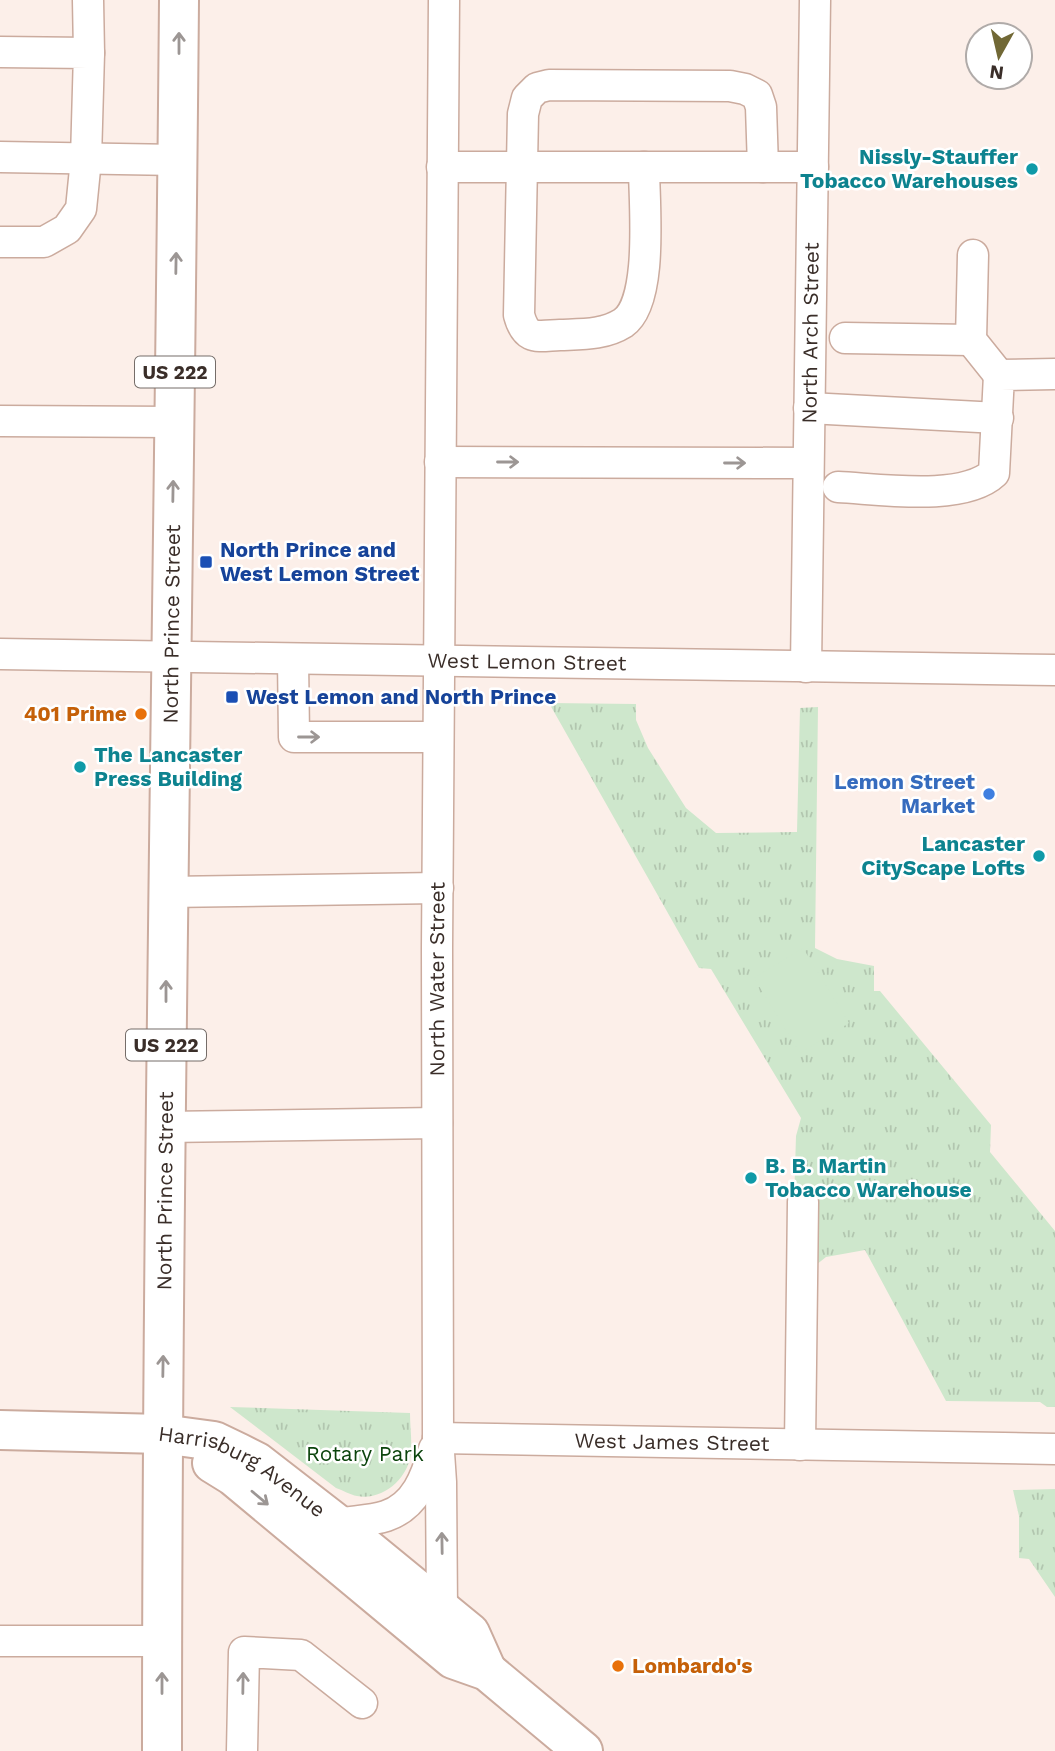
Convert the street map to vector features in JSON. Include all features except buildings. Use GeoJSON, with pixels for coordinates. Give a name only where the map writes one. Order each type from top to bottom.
{"type":"FeatureCollection","features":[{"type":"Feature","properties":{"kind":"main road","name":"North Prince Street"},"geometry":{"type":"LineString","coordinates":[[162,1751],[167,892],[179,0]]}},
{"type":"Feature","properties":{"kind":"main road"},"geometry":{"type":"LineString","coordinates":[[0,1430],[162,1434]]}},
{"type":"Feature","properties":{"kind":"main road","name":"Harrisburg Avenue"},"geometry":{"type":"LineString","coordinates":[[162,1434],[214,1441],[257,1462],[470,1633],[487,1671]]}},
{"type":"Feature","properties":{"kind":"main road","name":"Harrisburg Avenue"},"geometry":{"type":"LineString","coordinates":[[162,1434],[233,1476],[453,1659],[487,1671],[583,1751]]}},
{"type":"Feature","properties":{"kind":"street"},"geometry":{"type":"LineString","coordinates":[[0,242],[44,242],[67,229],[81,209],[86,159],[88,0]]}},
{"type":"Feature","properties":{"kind":"street","name":"North Water Street"},"geometry":{"type":"LineString","coordinates":[[442,1611],[438,1438],[437,1123],[444,0]]}},
{"type":"Feature","properties":{"kind":"street","name":"North Arch Street"},"geometry":{"type":"LineString","coordinates":[[806,667],[815,0]]}},
{"type":"Feature","properties":{"kind":"street"},"geometry":{"type":"LineString","coordinates":[[0,52],[89,53]]}},
{"type":"Feature","properties":{"kind":"street"},"geometry":{"type":"LineString","coordinates":[[644,167],[645,274],[635,308],[624,322],[597,334],[532,336],[523,329],[519,316],[521,167],[523,114],[527,98],[537,88],[549,85],[730,86],[746,89],[757,95],[761,107],[763,167]]}},
{"type":"Feature","properties":{"kind":"street"},"geometry":{"type":"LineString","coordinates":[[0,157],[178,160]]}},
{"type":"Feature","properties":{"kind":"street"},"geometry":{"type":"LineString","coordinates":[[442,167],[813,167]]}},
{"type":"Feature","properties":{"kind":"street"},"geometry":{"type":"LineString","coordinates":[[838,486],[945,492],[985,482],[995,472],[999,375],[971,340],[973,255]]}},
{"type":"Feature","properties":{"kind":"street"},"geometry":{"type":"LineString","coordinates":[[845,338],[971,340]]}},
{"type":"Feature","properties":{"kind":"street"},"geometry":{"type":"LineString","coordinates":[[999,375],[1055,374]]}},
{"type":"Feature","properties":{"kind":"street"},"geometry":{"type":"LineString","coordinates":[[809,408],[998,418]]}},
{"type":"Feature","properties":{"kind":"street"},"geometry":{"type":"LineString","coordinates":[[0,421],[174,422]]}},
{"type":"Feature","properties":{"kind":"street"},"geometry":{"type":"LineString","coordinates":[[440,462],[808,463]]}},
{"type":"Feature","properties":{"kind":"street","name":"West Lemon Street"},"geometry":{"type":"LineString","coordinates":[[0,654],[1055,670]]}},
{"type":"Feature","properties":{"kind":"street"},"geometry":{"type":"LineString","coordinates":[[293,659],[294,737],[438,737]]}},
{"type":"Feature","properties":{"kind":"street"},"geometry":{"type":"LineString","coordinates":[[167,892],[438,888]]}},
{"type":"Feature","properties":{"kind":"street"},"geometry":{"type":"LineString","coordinates":[[165,1127],[437,1123]]}},
{"type":"Feature","properties":{"kind":"street"},"geometry":{"type":"LineString","coordinates":[[800,1445],[803,1202]]}},
{"type":"Feature","properties":{"kind":"street"},"geometry":{"type":"LineString","coordinates":[[337,1524],[386,1516],[413,1499],[426,1478],[438,1438]]}},
{"type":"Feature","properties":{"kind":"street","name":"West James Street"},"geometry":{"type":"LineString","coordinates":[[438,1438],[1045,1449]]}},
{"type":"Feature","properties":{"kind":"street"},"geometry":{"type":"LineString","coordinates":[[0,1642],[163,1641]]}},
{"type":"Feature","properties":{"kind":"street"},"geometry":{"type":"LineString","coordinates":[[242,1751],[244,1651],[301,1655],[362,1703]]}},
{"type":"Feature","properties":{"kind":"green space"},"geometry":{"type":"Polygon","coordinates":[[[549,703],[636,704],[636,720],[648,748],[686,808],[716,833],[797,832],[800,708],[818,707],[815,948],[837,959],[874,966],[874,991],[880,991],[991,1125],[990,1152],[1055,1231],[1055,1407],[1047,1407],[1040,1402],[946,1401],[865,1250],[826,1257],[811,1269],[788,1400],[796,1136],[801,1118],[711,969],[699,968],[549,703]]]}},
{"type":"Feature","properties":{"kind":"green space"},"geometry":{"type":"Polygon","coordinates":[[[803,948],[849,1023],[800,1053],[754,978],[803,948]]]}},
{"type":"Feature","properties":{"kind":"green space","name":"Rotary Park"},"geometry":{"type":"Polygon","coordinates":[[[230,1407],[410,1413],[409,1462],[400,1479],[385,1491],[367,1497],[354,1495],[336,1488],[230,1407]]]}},
{"type":"Feature","properties":{"kind":"green space"},"geometry":{"type":"Polygon","coordinates":[[[1055,1489],[1055,1597],[1029,1559],[1019,1558],[1019,1516],[1013,1490],[1055,1489]]]}},
{"type":"Feature","properties":{"kind":"place","name":"Nissly-Stauffer Tobacco Warehouses"},"geometry":{"type":"Point","coordinates":[1032,169]}},
{"type":"Feature","properties":{"kind":"place","name":"North Prince and West Lemon Street"},"geometry":{"type":"Point","coordinates":[206,562]}},
{"type":"Feature","properties":{"kind":"place","name":"West Lemon and North Prince"},"geometry":{"type":"Point","coordinates":[232,697]}},
{"type":"Feature","properties":{"kind":"place","name":"401 Prime"},"geometry":{"type":"Point","coordinates":[141,714]}},
{"type":"Feature","properties":{"kind":"place","name":"The Lancaster Press Building"},"geometry":{"type":"Point","coordinates":[80,767]}},
{"type":"Feature","properties":{"kind":"place","name":"Lemon Street Market"},"geometry":{"type":"Point","coordinates":[989,794]}},
{"type":"Feature","properties":{"kind":"place","name":"Lancaster CityScape Lofts"},"geometry":{"type":"Point","coordinates":[1039,856]}},
{"type":"Feature","properties":{"kind":"place","name":"B. B. Martin Tobacco Warehouse"},"geometry":{"type":"Point","coordinates":[751,1178]}},
{"type":"Feature","properties":{"kind":"place","name":"Lombardo's"},"geometry":{"type":"Point","coordinates":[618,1666]}}]}
